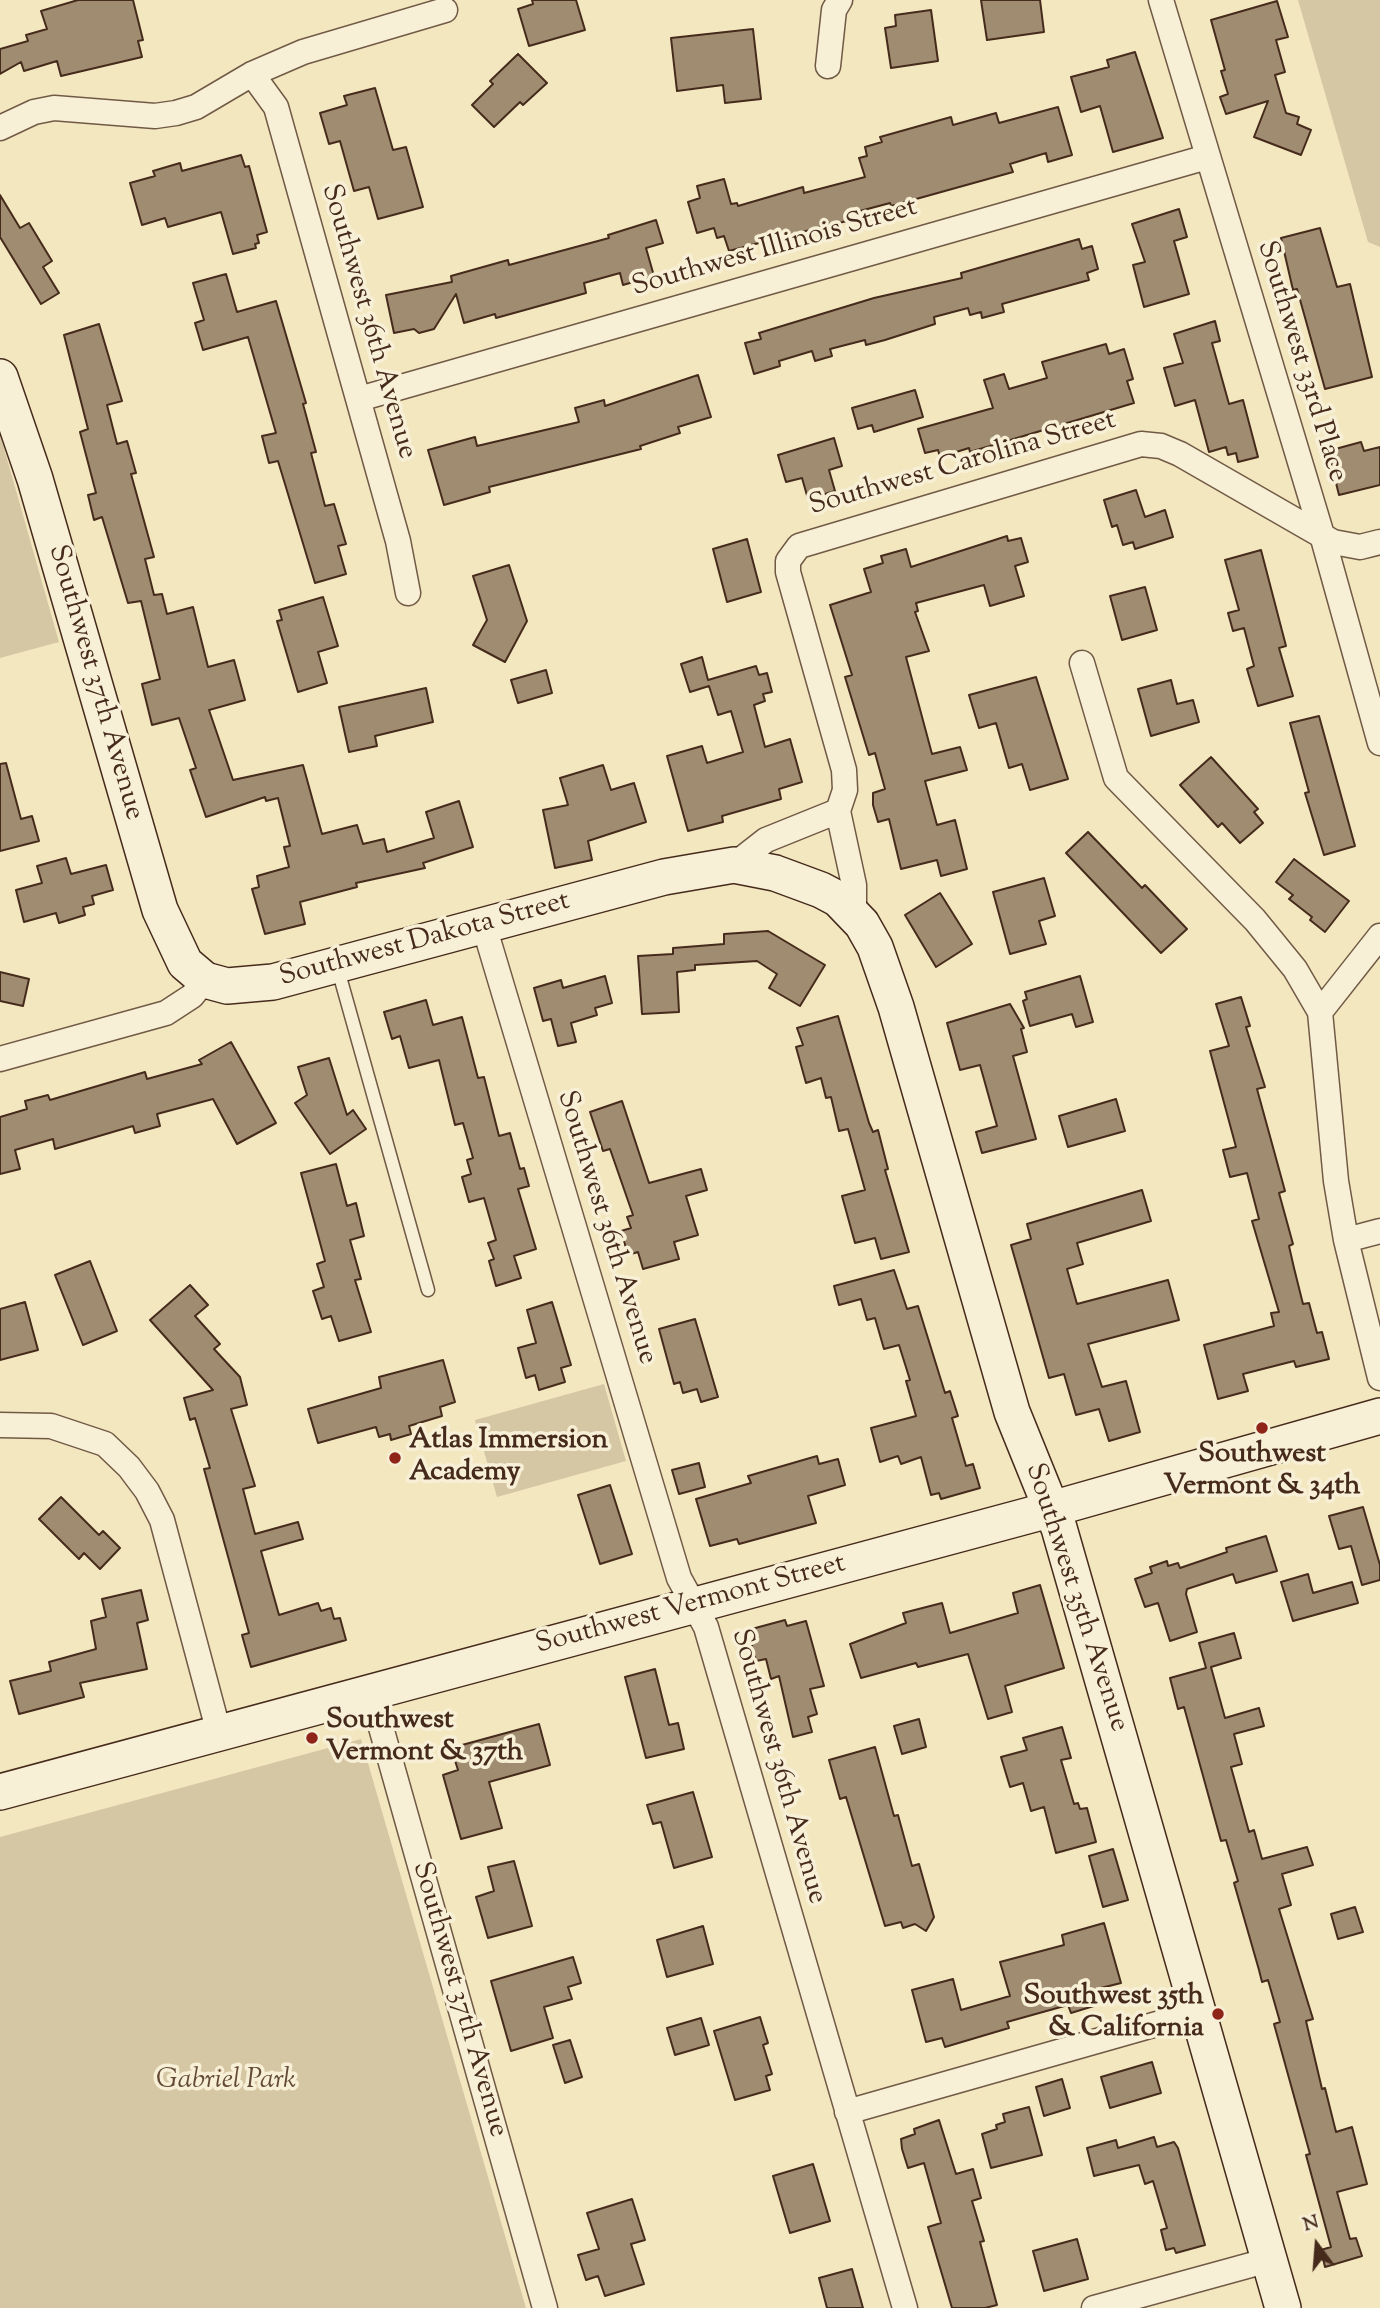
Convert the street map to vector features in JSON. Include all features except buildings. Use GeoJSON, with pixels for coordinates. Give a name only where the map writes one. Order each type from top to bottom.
{"type":"FeatureCollection","features":[{"type":"Feature","properties":{"kind":"street"},"geometry":{"type":"LineString","coordinates":[[828,66],[834,10],[840,0]]}},
{"type":"Feature","properties":{"kind":"street","name":"Southwest 33rd Place"},"geometry":{"type":"LineString","coordinates":[[1161,0],[1322,535],[1380,743]]}},
{"type":"Feature","properties":{"kind":"street"},"geometry":{"type":"LineString","coordinates":[[0,128],[34,112],[54,108],[76,107],[136,115],[176,113],[196,107],[253,74],[303,52],[445,10]]}},
{"type":"Feature","properties":{"kind":"street","name":"Southwest 36th Avenue"},"geometry":{"type":"LineString","coordinates":[[253,74],[276,107],[398,541],[408,593]]}},
{"type":"Feature","properties":{"kind":"street","name":"Southwest Illinois Street"},"geometry":{"type":"LineString","coordinates":[[359,399],[1207,157]]}},
{"type":"Feature","properties":{"kind":"street","name":"Southwest 37th Avenue"},"geometry":{"type":"LineString","coordinates":[[0,377],[36,480],[160,910],[185,963],[205,980]]}},
{"type":"Feature","properties":{"kind":"street","name":"Southwest Carolina Street"},"geometry":{"type":"LineString","coordinates":[[838,811],[845,790],[844,770],[788,572],[792,553],[813,539],[1141,444],[1161,446],[1180,454],[1347,547],[1380,542]]}},
{"type":"Feature","properties":{"kind":"street"},"geometry":{"type":"LineString","coordinates":[[1082,663],[1116,778],[1255,920],[1295,969],[1320,1012],[1336,1181],[1346,1240],[1380,1378]]}},
{"type":"Feature","properties":{"kind":"street"},"geometry":{"type":"LineString","coordinates":[[734,865],[766,840],[838,811],[854,885],[854,914]]}},
{"type":"Feature","properties":{"kind":"street","name":"Southwest Dakota Street"},"geometry":{"type":"LineString","coordinates":[[205,980],[227,986],[257,985],[337,966],[664,877],[734,865],[775,873],[821,890],[854,914]]}},
{"type":"Feature","properties":{"kind":"street","name":"Southwest 35th Avenue"},"geometry":{"type":"LineString","coordinates":[[854,914],[875,947],[883,967],[1012,1412],[1059,1528],[1283,2308]]}},
{"type":"Feature","properties":{"kind":"street","name":"Southwest 36th Avenue"},"geometry":{"type":"LineString","coordinates":[[484,926],[679,1578],[706,1627],[905,2308]]}},
{"type":"Feature","properties":{"kind":"street"},"geometry":{"type":"LineString","coordinates":[[1320,1012],[1380,936]]}},
{"type":"Feature","properties":{"kind":"street"},"geometry":{"type":"LineString","coordinates":[[0,1059],[166,1013],[192,996],[205,980]]}},
{"type":"Feature","properties":{"kind":"street"},"geometry":{"type":"LineString","coordinates":[[1346,1240],[1380,1231]]}},
{"type":"Feature","properties":{"kind":"street","name":"Southwest Vermont Street"},"geometry":{"type":"LineString","coordinates":[[0,1792],[1051,1509],[1380,1416]]}},
{"type":"Feature","properties":{"kind":"street"},"geometry":{"type":"LineString","coordinates":[[0,1425],[51,1426],[105,1444],[129,1467],[147,1491],[162,1520],[219,1733]]}},
{"type":"Feature","properties":{"kind":"street","name":"Southwest 37th Avenue"},"geometry":{"type":"LineString","coordinates":[[371,1692],[545,2308]]}},
{"type":"Feature","properties":{"kind":"street"},"geometry":{"type":"LineString","coordinates":[[847,2112],[1199,2012]]}},
{"type":"Feature","properties":{"kind":"street"},"geometry":{"type":"LineString","coordinates":[[1094,2308],[1269,2260]]}},
{"type":"Feature","properties":{"kind":"lane"},"geometry":{"type":"LineString","coordinates":[[337,966],[428,1290]]}},
{"type":"Feature","properties":{"kind":"green space"},"geometry":{"type":"Polygon","coordinates":[[[1298,0],[1380,0],[1380,247],[1368,242],[1298,0]]]}},
{"type":"Feature","properties":{"kind":"green space"},"geometry":{"type":"Polygon","coordinates":[[[0,434],[59,642],[0,658],[0,434]]]}},
{"type":"Feature","properties":{"kind":"green space"},"geometry":{"type":"Polygon","coordinates":[[[604,1384],[626,1461],[497,1497],[475,1420],[604,1384]]]}},
{"type":"Feature","properties":{"kind":"green space","name":"Gabriel Park"},"geometry":{"type":"Polygon","coordinates":[[[361,1739],[526,2308],[0,2308],[0,1837],[361,1739]]]}},
{"type":"Feature","properties":{"kind":"place","name":"Southwest Vermont & 34th"},"geometry":{"type":"Point","coordinates":[1262,1428]}},
{"type":"Feature","properties":{"kind":"place","name":"Atlas Immersion Academy"},"geometry":{"type":"Point","coordinates":[395,1458]}},
{"type":"Feature","properties":{"kind":"place","name":"Southwest Vermont & 37th"},"geometry":{"type":"Point","coordinates":[312,1738]}},
{"type":"Feature","properties":{"kind":"place","name":"Southwest 35th & California"},"geometry":{"type":"Point","coordinates":[1218,2014]}}]}
